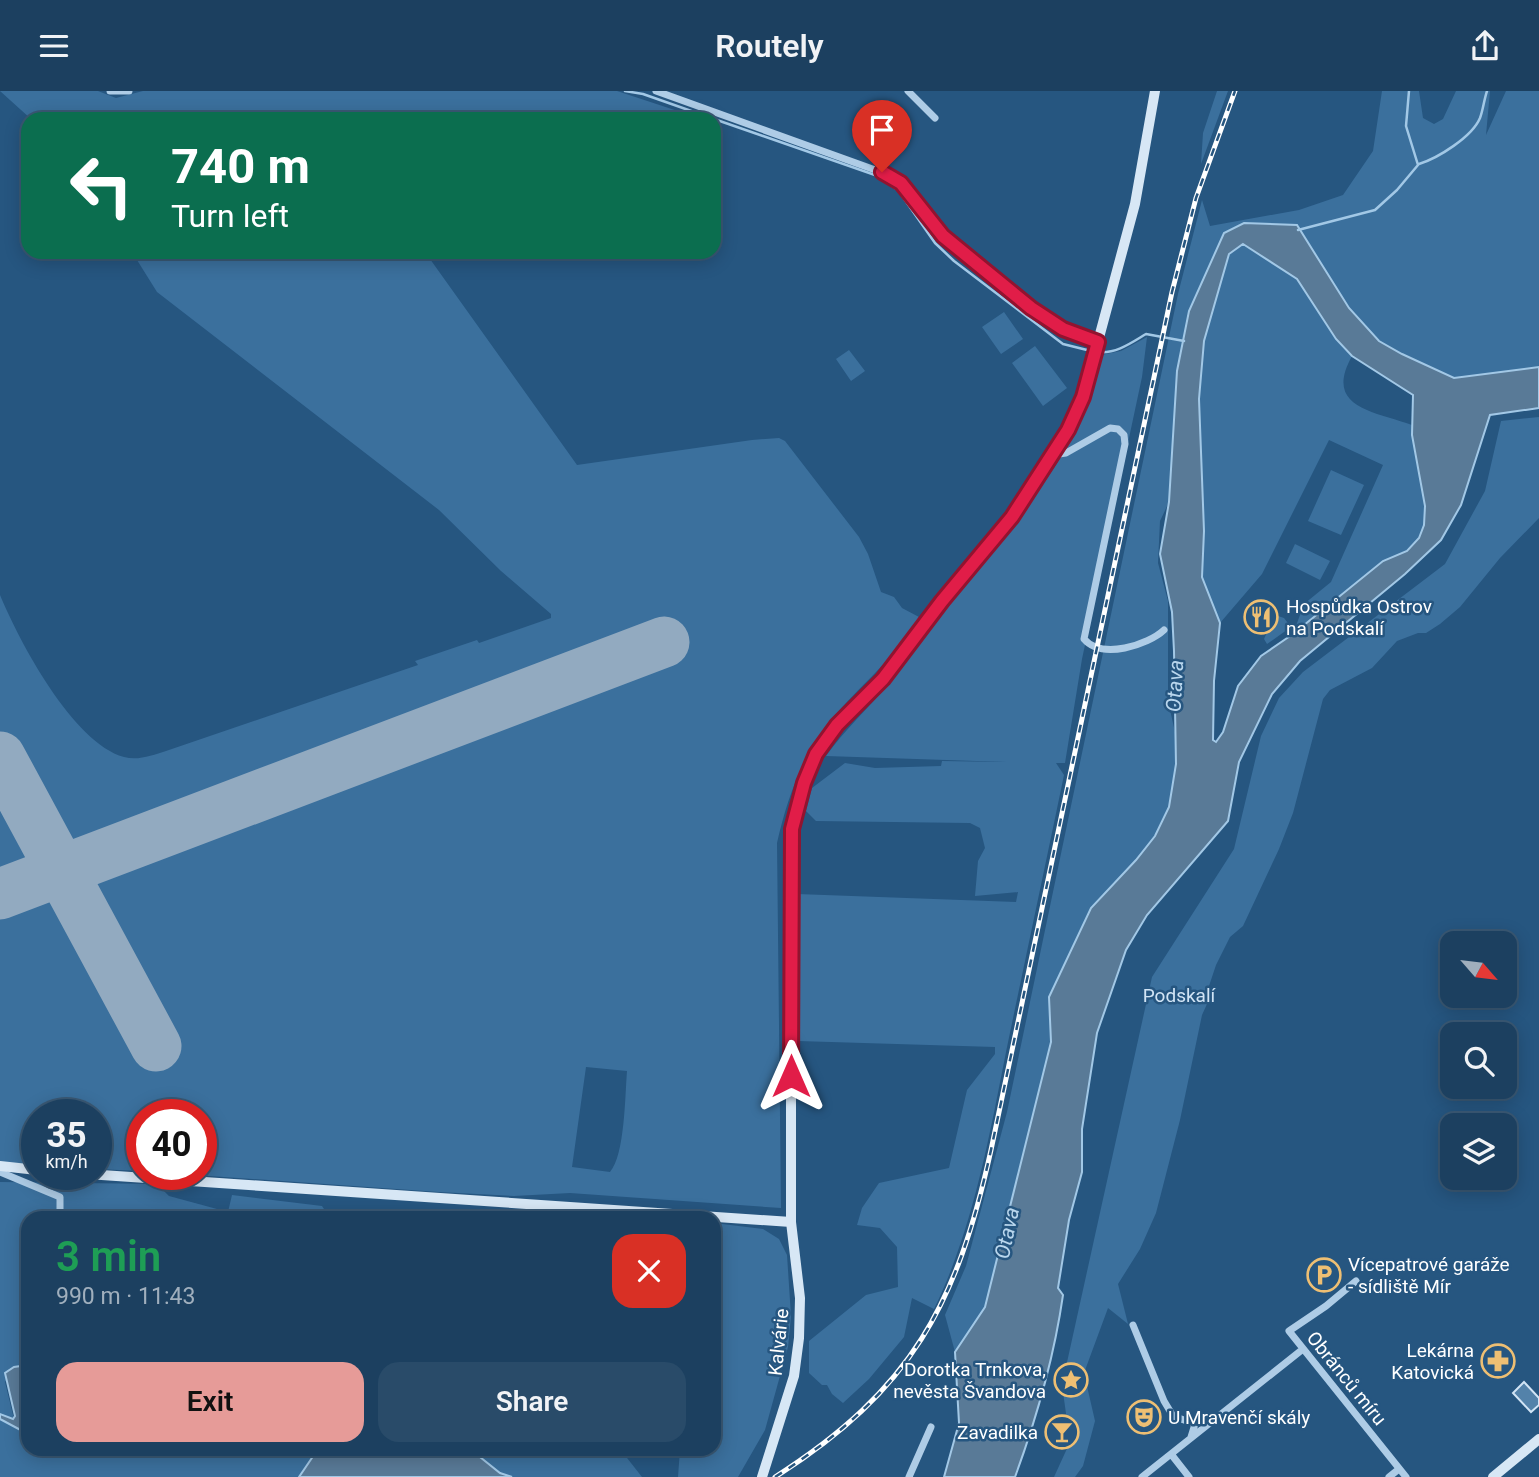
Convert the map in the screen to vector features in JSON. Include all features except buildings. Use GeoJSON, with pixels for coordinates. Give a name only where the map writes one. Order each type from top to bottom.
{"type":"FeatureCollection","features":[{"type":"Feature","properties":{"kind":"street"},"geometry":{"type":"LineString","coordinates":[[110,91],[129,91]]}},
{"type":"Feature","properties":{"kind":"street"},"geometry":{"type":"LineString","coordinates":[[656,91],[714,112]]}},
{"type":"Feature","properties":{"kind":"street"},"geometry":{"type":"LineString","coordinates":[[908,91],[935,118]]}},
{"type":"Feature","properties":{"kind":"street","name":"Kalvárie"},"geometry":{"type":"LineString","coordinates":[[762,1477],[793,1376],[799,1338],[800,1298],[791,1222],[792,829],[804,783],[816,754],[837,725],[883,679],[942,601],[1012,517],[1052,455],[1083,397],[1135,204],[1155,91]]}},
{"type":"Feature","properties":{"kind":"street"},"geometry":{"type":"LineString","coordinates":[[721,114],[892,176],[909,191],[943,236],[1021,300],[1063,329],[1098,342]]}},
{"type":"Feature","properties":{"kind":"street"},"geometry":{"type":"LineString","coordinates":[[1052,455],[1066,453],[1110,428],[1118,429],[1124,435],[1125,445],[1084,639],[1091,645],[1112,649],[1154,640],[1164,630]]}},
{"type":"Feature","properties":{"kind":"street"},"geometry":{"type":"LineString","coordinates":[[0,1169],[21,1170]]}},
{"type":"Feature","properties":{"kind":"street"},"geometry":{"type":"LineString","coordinates":[[0,1169],[60,1197],[60,1211]]}},
{"type":"Feature","properties":{"kind":"street"},"geometry":{"type":"LineString","coordinates":[[112,1176],[630,1211]]}},
{"type":"Feature","properties":{"kind":"street"},"geometry":{"type":"LineString","coordinates":[[721,1217],[791,1222]]}},
{"type":"Feature","properties":{"kind":"street","name":"Obránců míru"},"geometry":{"type":"LineString","coordinates":[[1356,1281],[1289,1331],[1406,1477]]}},
{"type":"Feature","properties":{"kind":"street"},"geometry":{"type":"LineString","coordinates":[[1133,1325],[1164,1401],[1173,1416],[1195,1424],[1191,1438]]}},
{"type":"Feature","properties":{"kind":"street"},"geometry":{"type":"LineString","coordinates":[[1142,1477],[1303,1349]]}},
{"type":"Feature","properties":{"kind":"street"},"geometry":{"type":"LineString","coordinates":[[909,1477],[931,1427]]}},
{"type":"Feature","properties":{"kind":"street"},"geometry":{"type":"LineString","coordinates":[[1493,1477],[1539,1439]]}},
{"type":"Feature","properties":{"kind":"street"},"geometry":{"type":"LineString","coordinates":[[1171,1454],[1189,1477]]}},
{"type":"Feature","properties":{"kind":"street"},"geometry":{"type":"LineString","coordinates":[[1389,1477],[1399,1469]]}},
{"type":"Feature","properties":{"kind":"green space"},"geometry":{"type":"Polygon","coordinates":[[[0,91],[98,91],[116,98],[143,91],[617,91],[681,112],[23,112],[0,91]]]}},
{"type":"Feature","properties":{"kind":"green space"},"geometry":{"type":"Polygon","coordinates":[[[1217,91],[1228,91],[1201,164],[1203,133],[1217,91]]]}},
{"type":"Feature","properties":{"kind":"green space"},"geometry":{"type":"Polygon","coordinates":[[[1382,91],[1419,91],[1423,118],[1434,124],[1443,119],[1456,91],[1490,91],[1486,135],[1506,91],[1539,91],[1539,367],[1454,378],[1402,354],[1379,341],[1349,308],[1302,233],[1244,223],[1189,311],[1177,371],[1169,502],[1160,521],[1158,563],[1168,601],[1168,701],[1175,732],[1176,764],[1169,807],[1155,836],[1091,908],[1049,997],[1051,1042],[985,1307],[955,1352],[945,1315],[966,1266],[1007,1112],[1178,294],[1202,200],[1210,226],[1299,210],[1343,195],[1373,151],[1382,91]]]}},
{"type":"Feature","properties":{"kind":"green space"},"geometry":{"type":"Polygon","coordinates":[[[1243,244],[1297,279],[1336,339],[1352,356],[1345,373],[1344,387],[1348,397],[1369,411],[1412,425],[1425,506],[1424,525],[1419,538],[1407,551],[1383,561],[1293,634],[1304,604],[1331,582],[1383,465],[1329,440],[1262,574],[1220,623],[1202,577],[1204,531],[1199,399],[1204,341],[1229,254],[1243,244]]]}},
{"type":"Feature","properties":{"kind":"green space"},"geometry":{"type":"Polygon","coordinates":[[[136,259],[430,259],[577,465],[779,438],[785,441],[859,537],[881,592],[894,597],[902,608],[919,617],[900,645],[831,720],[812,748],[797,779],[777,843],[781,1208],[570,1193],[514,1196],[217,1177],[217,1099],[126,1099],[126,1170],[112,1170],[112,1099],[21,1099],[21,1164],[0,1162],[0,595],[34,663],[67,712],[105,748],[124,757],[135,758],[166,751],[418,665],[415,661],[477,640],[479,643],[551,618],[551,614],[501,571],[439,510],[157,292],[136,259]],[[586,1067],[572,1167],[610,1172],[619,1152],[627,1071],[586,1067]]]}},
{"type":"Feature","properties":{"kind":"green space"},"geometry":{"type":"Polygon","coordinates":[[[1004,312],[1023,339],[1001,354],[982,327],[1004,312]]]}},
{"type":"Feature","properties":{"kind":"green space"},"geometry":{"type":"Polygon","coordinates":[[[1147,337],[1142,377],[1082,659],[1065,763],[1056,763],[1064,775],[986,1150],[969,1215],[948,1279],[934,1309],[912,1298],[904,1337],[869,1379],[843,1403],[832,1394],[827,1385],[822,1385],[809,1373],[809,1341],[866,1295],[898,1287],[897,1247],[880,1228],[857,1225],[862,1208],[879,1183],[949,1168],[967,1090],[995,1054],[995,1047],[798,1041],[797,894],[1016,902],[1018,892],[975,896],[978,861],[985,848],[980,828],[970,823],[816,821],[806,811],[812,788],[845,763],[875,768],[941,766],[942,761],[1006,762],[826,756],[889,683],[1043,484],[1081,420],[1094,388],[1101,355],[1121,351],[1147,337]]]}},
{"type":"Feature","properties":{"kind":"green space"},"geometry":{"type":"Polygon","coordinates":[[[1035,346],[1067,388],[1043,406],[1012,363],[1035,346]]]}},
{"type":"Feature","properties":{"kind":"green space"},"geometry":{"type":"Polygon","coordinates":[[[849,350],[865,371],[851,381],[836,359],[849,350]]]}},
{"type":"Feature","properties":{"kind":"green space","name":"Podskalí"},"geometry":{"type":"Polygon","coordinates":[[[1539,417],[1539,518],[1500,558],[1460,607],[1440,624],[1426,633],[1418,633],[1397,641],[1372,668],[1330,690],[1323,699],[1293,813],[1279,849],[1243,926],[1230,937],[1208,989],[1207,1004],[1202,1015],[1180,1120],[1156,1213],[1140,1249],[1118,1284],[1128,1324],[1108,1308],[1084,1373],[1095,1421],[1083,1466],[1075,1477],[1054,1477],[1070,1442],[1062,1385],[1152,977],[1234,849],[1261,736],[1279,698],[1303,672],[1445,564],[1485,491],[1501,421],[1539,417]]]}},
{"type":"Feature","properties":{"kind":"green space"},"geometry":{"type":"Polygon","coordinates":[[[1331,470],[1364,485],[1341,535],[1308,521],[1331,470]]]}},
{"type":"Feature","properties":{"kind":"green space"},"geometry":{"type":"Polygon","coordinates":[[[1295,544],[1330,561],[1320,580],[1286,563],[1295,544]]]}},
{"type":"Feature","properties":{"kind":"green space"},"geometry":{"type":"Polygon","coordinates":[[[1275,615],[1284,618],[1291,627],[1267,644],[1264,639],[1275,615]]]}},
{"type":"Feature","properties":{"kind":"green space"},"geometry":{"type":"Polygon","coordinates":[[[0,1182],[21,1182],[21,1190],[112,1190],[112,1183],[126,1184],[126,1190],[163,1190],[169,1196],[224,1211],[21,1211],[21,1366],[14,1367],[5,1382],[14,1419],[0,1414],[0,1182]]]}},
{"type":"Feature","properties":{"kind":"green space"},"geometry":{"type":"Polygon","coordinates":[[[232,1195],[322,1206],[325,1211],[228,1211],[232,1195]]]}},
{"type":"Feature","properties":{"kind":"green space"},"geometry":{"type":"Polygon","coordinates":[[[721,1224],[763,1229],[779,1239],[787,1255],[791,1316],[788,1347],[765,1430],[738,1477],[678,1477],[680,1456],[721,1456],[721,1224]]]}},
{"type":"Feature","properties":{"kind":"green space"},"geometry":{"type":"Polygon","coordinates":[[[0,1419],[21,1430],[21,1456],[313,1456],[299,1477],[0,1477],[0,1419]]]}},
{"type":"Feature","properties":{"kind":"green space"},"geometry":{"type":"Polygon","coordinates":[[[479,1456],[626,1456],[642,1477],[512,1477],[500,1473],[479,1456]]]}},
{"type":"Feature","properties":{"kind":"water","name":"Otava"},"geometry":{"type":"Polygon","coordinates":[[[1244,223],[1297,225],[1349,308],[1379,341],[1454,378],[1539,367],[1539,408],[1490,415],[1461,505],[1441,540],[1405,574],[1300,661],[1272,694],[1239,762],[1228,821],[1147,915],[1126,950],[1097,1033],[1082,1129],[1082,1172],[1069,1220],[1058,1288],[1063,1295],[1055,1342],[1023,1455],[1015,1477],[944,1477],[959,1423],[955,1352],[985,1307],[1051,1042],[1049,997],[1091,908],[1155,836],[1169,807],[1176,764],[1174,651],[1172,612],[1160,554],[1169,502],[1177,371],[1189,311],[1224,233],[1244,223]],[[1243,244],[1229,254],[1204,341],[1199,399],[1204,531],[1202,577],[1220,623],[1214,681],[1213,740],[1216,742],[1223,732],[1238,686],[1261,656],[1293,634],[1383,561],[1407,551],[1419,538],[1424,525],[1425,506],[1412,435],[1413,395],[1352,356],[1336,339],[1297,279],[1243,244]]]}},
{"type":"Feature","properties":{"kind":"water"},"geometry":{"type":"Polygon","coordinates":[[[21,1366],[21,1430],[0,1419],[0,1414],[13,1419],[15,1416],[5,1373],[21,1366]]]}},
{"type":"Feature","properties":{"kind":"water"},"geometry":{"type":"Polygon","coordinates":[[[313,1456],[479,1456],[500,1473],[512,1477],[299,1477],[313,1456]]]}},
{"type":"Feature","properties":{"kind":"waterway"},"geometry":{"type":"LineString","coordinates":[[625,91],[643,94],[694,112]]}},
{"type":"Feature","properties":{"kind":"waterway"},"geometry":{"type":"LineString","coordinates":[[1298,230],[1375,210],[1418,165],[1406,126],[1409,91]]}},
{"type":"Feature","properties":{"kind":"waterway"},"geometry":{"type":"LineString","coordinates":[[1419,164],[1445,152],[1470,132],[1480,118],[1487,91]]}},
{"type":"Feature","properties":{"kind":"waterway"},"geometry":{"type":"LineString","coordinates":[[721,121],[875,175],[898,190],[935,243],[954,261],[1063,344],[1091,351]]}},
{"type":"Feature","properties":{"kind":"waterway"},"geometry":{"type":"LineString","coordinates":[[1098,352],[1117,350],[1146,334],[1184,341]]}},
{"type":"Feature","properties":{"kind":"runway"},"geometry":{"type":"LineString","coordinates":[[0,894],[664,642]]}},
{"type":"Feature","properties":{"kind":"runway"},"geometry":{"type":"LineString","coordinates":[[0,757],[156,1046]]}},
{"type":"Feature","properties":{"kind":"railway"},"geometry":{"type":"LineString","coordinates":[[775,1477],[822,1444],[862,1411],[895,1376],[922,1339],[944,1298],[962,1254],[978,1205],[991,1150],[1172,292],[1196,198],[1235,91]]}},
{"type":"Feature","properties":{"kind":"place","name":"Hospůdka Ostrov na Podskalí"},"geometry":{"type":"Point","coordinates":[1261,617]}},
{"type":"Feature","properties":{"kind":"place","name":"Vícepatrové garáže - sídliště Mír"},"geometry":{"type":"Point","coordinates":[1324,1275]}},
{"type":"Feature","properties":{"kind":"place","name":"Lekárna Katovická"},"geometry":{"type":"Point","coordinates":[1498,1361]}},
{"type":"Feature","properties":{"kind":"place","name":"Dorotka Trnkova, nevěsta Švandova"},"geometry":{"type":"Point","coordinates":[1071,1380]}},
{"type":"Feature","properties":{"kind":"place","name":"U Mravenčí skály"},"geometry":{"type":"Point","coordinates":[1144,1417]}},
{"type":"Feature","properties":{"kind":"place","name":"Zavadilka"},"geometry":{"type":"Point","coordinates":[1062,1432]}},
{"type":"Feature","properties":{"kind":"route"},"geometry":{"type":"LineString","coordinates":[[791,1076],[792,829],[804,783],[816,754],[837,725],[883,679],[942,601],[1012,517],[1068,430],[1083,397],[1098,342],[1063,329],[1031,308],[943,236],[909,191],[892,176],[882,172]]}}]}
